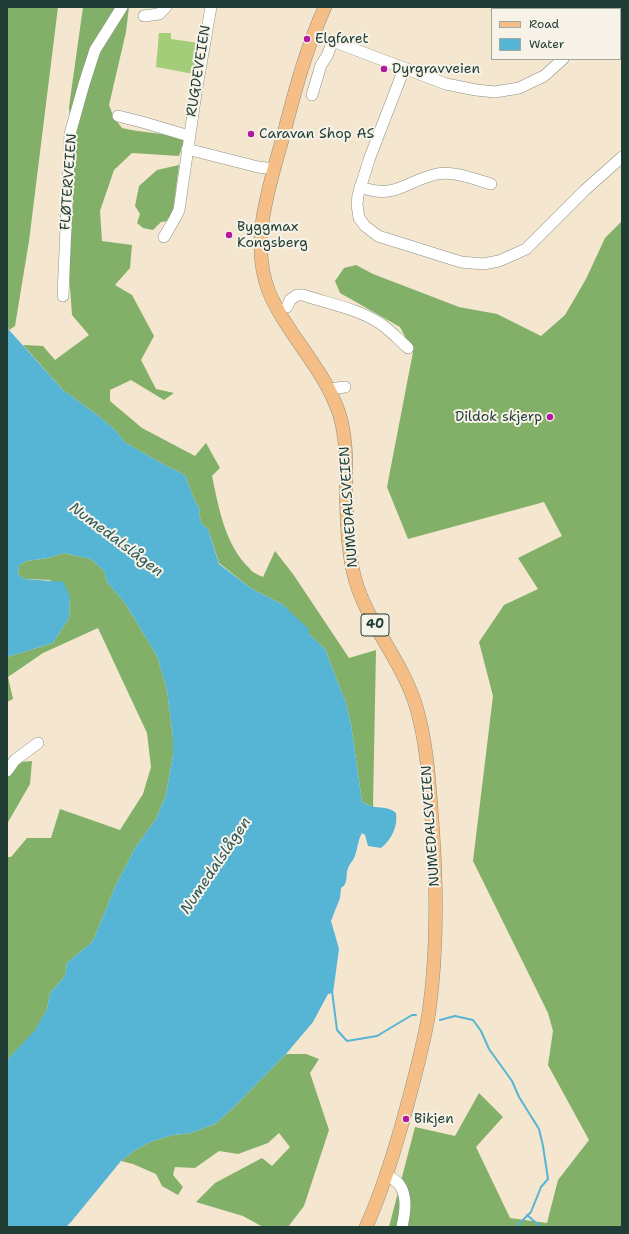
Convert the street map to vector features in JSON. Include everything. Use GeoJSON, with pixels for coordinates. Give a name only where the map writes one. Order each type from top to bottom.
{"type":"FeatureCollection","features":[{"type":"Feature","properties":{"kind":"main road","name":"NUMEDALSVEIEN"},"geometry":{"type":"LineString","coordinates":[[325,7],[314,34],[297,85],[274,169],[262,223],[261,249],[263,272],[270,294],[280,314],[316,366],[329,389],[339,413],[345,443],[347,514],[352,568],[360,594],[368,612],[403,674],[415,702],[424,740],[429,774],[434,838],[436,899],[435,948],[429,1013],[410,1097],[386,1175],[366,1227]]}},
{"type":"Feature","properties":{"kind":"street","name":"FLØTERVEIEN"},"geometry":{"type":"LineString","coordinates":[[63,296],[70,134],[95,50],[122,7]]}},
{"type":"Feature","properties":{"kind":"street"},"geometry":{"type":"LineString","coordinates":[[144,16],[159,14],[166,7]]}},
{"type":"Feature","properties":{"kind":"street","name":"RUGDEVEIEN"},"geometry":{"type":"LineString","coordinates":[[164,237],[179,210],[187,149],[210,7]]}},
{"type":"Feature","properties":{"kind":"street"},"geometry":{"type":"LineString","coordinates":[[314,34],[446,84],[495,92],[519,88],[544,76],[562,60]]}},
{"type":"Feature","properties":{"kind":"street"},"geometry":{"type":"LineString","coordinates":[[312,95],[320,70],[334,41]]}},
{"type":"Feature","properties":{"kind":"street"},"geometry":{"type":"LineString","coordinates":[[404,68],[360,188],[357,206],[359,218],[365,226],[378,236],[461,262],[483,264],[499,261],[526,249],[585,190],[622,157]]}},
{"type":"Feature","properties":{"kind":"street","name":"RUGDEVEIEN"},"geometry":{"type":"LineString","coordinates":[[118,116],[189,136]]}},
{"type":"Feature","properties":{"kind":"street"},"geometry":{"type":"LineString","coordinates":[[187,149],[258,167],[274,169]]}},
{"type":"Feature","properties":{"kind":"street"},"geometry":{"type":"LineString","coordinates":[[360,188],[386,192],[395,191],[437,174],[459,175],[491,184]]}},
{"type":"Feature","properties":{"kind":"street"},"geometry":{"type":"LineString","coordinates":[[287,307],[290,300],[297,295],[303,295],[357,311],[391,331],[408,348]]}},
{"type":"Feature","properties":{"kind":"street"},"geometry":{"type":"LineString","coordinates":[[329,389],[345,387]]}},
{"type":"Feature","properties":{"kind":"street"},"geometry":{"type":"LineString","coordinates":[[7,771],[15,760],[38,743]]}},
{"type":"Feature","properties":{"kind":"street"},"geometry":{"type":"LineString","coordinates":[[386,1175],[399,1184],[402,1191],[405,1201],[402,1227]]}},
{"type":"Feature","properties":{"kind":"green space"},"geometry":{"type":"Polygon","coordinates":[[[7,7],[58,7],[29,241],[15,326],[9,330],[7,325],[7,7]]]}},
{"type":"Feature","properties":{"kind":"green space"},"geometry":{"type":"Polygon","coordinates":[[[83,7],[129,7],[126,32],[109,105],[114,118],[122,128],[185,138],[179,156],[132,153],[114,170],[100,211],[102,241],[132,245],[130,268],[115,285],[132,295],[154,336],[141,360],[156,389],[174,393],[164,400],[131,380],[110,390],[110,401],[142,428],[195,456],[206,443],[220,468],[212,476],[224,526],[234,549],[241,559],[253,572],[263,577],[275,551],[293,574],[349,658],[376,650],[373,807],[362,802],[351,724],[346,703],[325,649],[309,634],[282,604],[252,589],[219,563],[208,529],[202,524],[199,515],[200,510],[185,475],[126,443],[113,428],[63,390],[23,345],[43,346],[55,360],[89,335],[72,315],[67,245],[72,144],[69,107],[83,7]]]}},
{"type":"Feature","properties":{"kind":"green space"},"geometry":{"type":"Polygon","coordinates":[[[159,33],[171,33],[171,39],[199,43],[194,74],[156,67],[159,33]]]}},
{"type":"Feature","properties":{"kind":"green space"},"geometry":{"type":"Polygon","coordinates":[[[179,165],[173,211],[168,221],[161,222],[153,230],[143,228],[137,223],[140,214],[135,206],[139,186],[157,170],[179,165]]]}},
{"type":"Feature","properties":{"kind":"green space"},"geometry":{"type":"Polygon","coordinates":[[[622,221],[622,1227],[389,1227],[415,1127],[455,1136],[479,1093],[503,1117],[476,1147],[510,1218],[547,1223],[558,1180],[589,1140],[548,1065],[553,1031],[548,1013],[473,861],[493,696],[479,642],[504,605],[538,589],[518,558],[562,536],[544,502],[408,539],[387,487],[413,352],[400,327],[340,293],[335,281],[344,268],[356,265],[373,274],[459,307],[497,314],[541,336],[565,315],[586,279],[605,238],[622,221]]]}},
{"type":"Feature","properties":{"kind":"green space"},"geometry":{"type":"Polygon","coordinates":[[[64,553],[91,559],[104,571],[107,582],[125,603],[157,656],[167,690],[173,738],[173,755],[166,795],[156,819],[135,848],[115,887],[93,941],[67,963],[65,976],[50,993],[47,1009],[35,1031],[7,1060],[7,857],[11,857],[27,838],[51,838],[60,809],[120,830],[143,794],[151,767],[147,733],[98,628],[43,653],[8,677],[13,699],[7,702],[7,657],[53,643],[69,618],[70,598],[50,580],[24,579],[18,574],[19,565],[27,561],[48,558],[64,553]]]}},
{"type":"Feature","properties":{"kind":"green space"},"geometry":{"type":"Polygon","coordinates":[[[32,761],[30,784],[7,824],[7,763],[32,761]]]}},
{"type":"Feature","properties":{"kind":"green space"},"geometry":{"type":"Polygon","coordinates":[[[286,1054],[306,1054],[319,1059],[310,1073],[329,1130],[304,1206],[288,1227],[263,1227],[243,1216],[196,1202],[215,1183],[262,1158],[272,1166],[290,1147],[279,1133],[268,1143],[238,1154],[219,1151],[195,1168],[175,1167],[173,1175],[183,1187],[178,1195],[162,1186],[156,1174],[133,1164],[121,1161],[134,1151],[150,1142],[173,1135],[191,1133],[215,1124],[232,1109],[286,1054]]]}},
{"type":"Feature","properties":{"kind":"water","name":"Numedalslågen"},"geometry":{"type":"Polygon","coordinates":[[[7,325],[9,330],[63,390],[113,428],[126,443],[185,475],[200,510],[199,515],[202,524],[208,529],[219,564],[252,589],[282,604],[309,629],[309,634],[325,649],[346,703],[351,724],[362,802],[373,807],[386,808],[396,813],[396,823],[393,832],[388,841],[381,848],[368,846],[365,835],[362,833],[360,836],[356,854],[349,865],[346,882],[341,888],[340,898],[331,921],[339,949],[333,993],[328,994],[313,1022],[286,1054],[232,1109],[215,1124],[191,1133],[173,1135],[150,1142],[134,1151],[121,1161],[66,1227],[7,1227],[7,1060],[35,1030],[47,1009],[50,993],[65,976],[67,963],[93,941],[115,887],[135,848],[156,819],[166,795],[173,755],[173,738],[167,690],[157,656],[125,603],[107,582],[104,571],[91,559],[64,553],[48,558],[27,561],[19,565],[18,574],[24,579],[64,582],[70,598],[69,618],[53,643],[7,657],[7,325]]]}},
{"type":"Feature","properties":{"kind":"waterway"},"geometry":{"type":"LineString","coordinates":[[332,991],[337,1030],[347,1041],[377,1036],[412,1015],[416,1015]]}},
{"type":"Feature","properties":{"kind":"waterway"},"geometry":{"type":"LineString","coordinates":[[440,1020],[455,1016],[473,1020],[481,1031],[489,1049],[512,1081],[519,1097],[539,1129],[548,1179],[541,1187],[531,1212],[516,1227]]}},
{"type":"Feature","properties":{"kind":"waterway"},"geometry":{"type":"LineString","coordinates":[[527,1215],[541,1227]]}},
{"type":"Feature","properties":{"kind":"place","name":"Elgfaret"},"geometry":{"type":"Point","coordinates":[307,39]}},
{"type":"Feature","properties":{"kind":"place","name":"Dyrgravveien"},"geometry":{"type":"Point","coordinates":[384,69]}},
{"type":"Feature","properties":{"kind":"place","name":"Caravan Shop AS"},"geometry":{"type":"Point","coordinates":[251,134]}},
{"type":"Feature","properties":{"kind":"place","name":"Byggmax Kongsberg"},"geometry":{"type":"Point","coordinates":[229,235]}},
{"type":"Feature","properties":{"kind":"place","name":"Dildok skjerp"},"geometry":{"type":"Point","coordinates":[550,417]}},
{"type":"Feature","properties":{"kind":"place","name":"Bikjen"},"geometry":{"type":"Point","coordinates":[406,1119]}}]}
